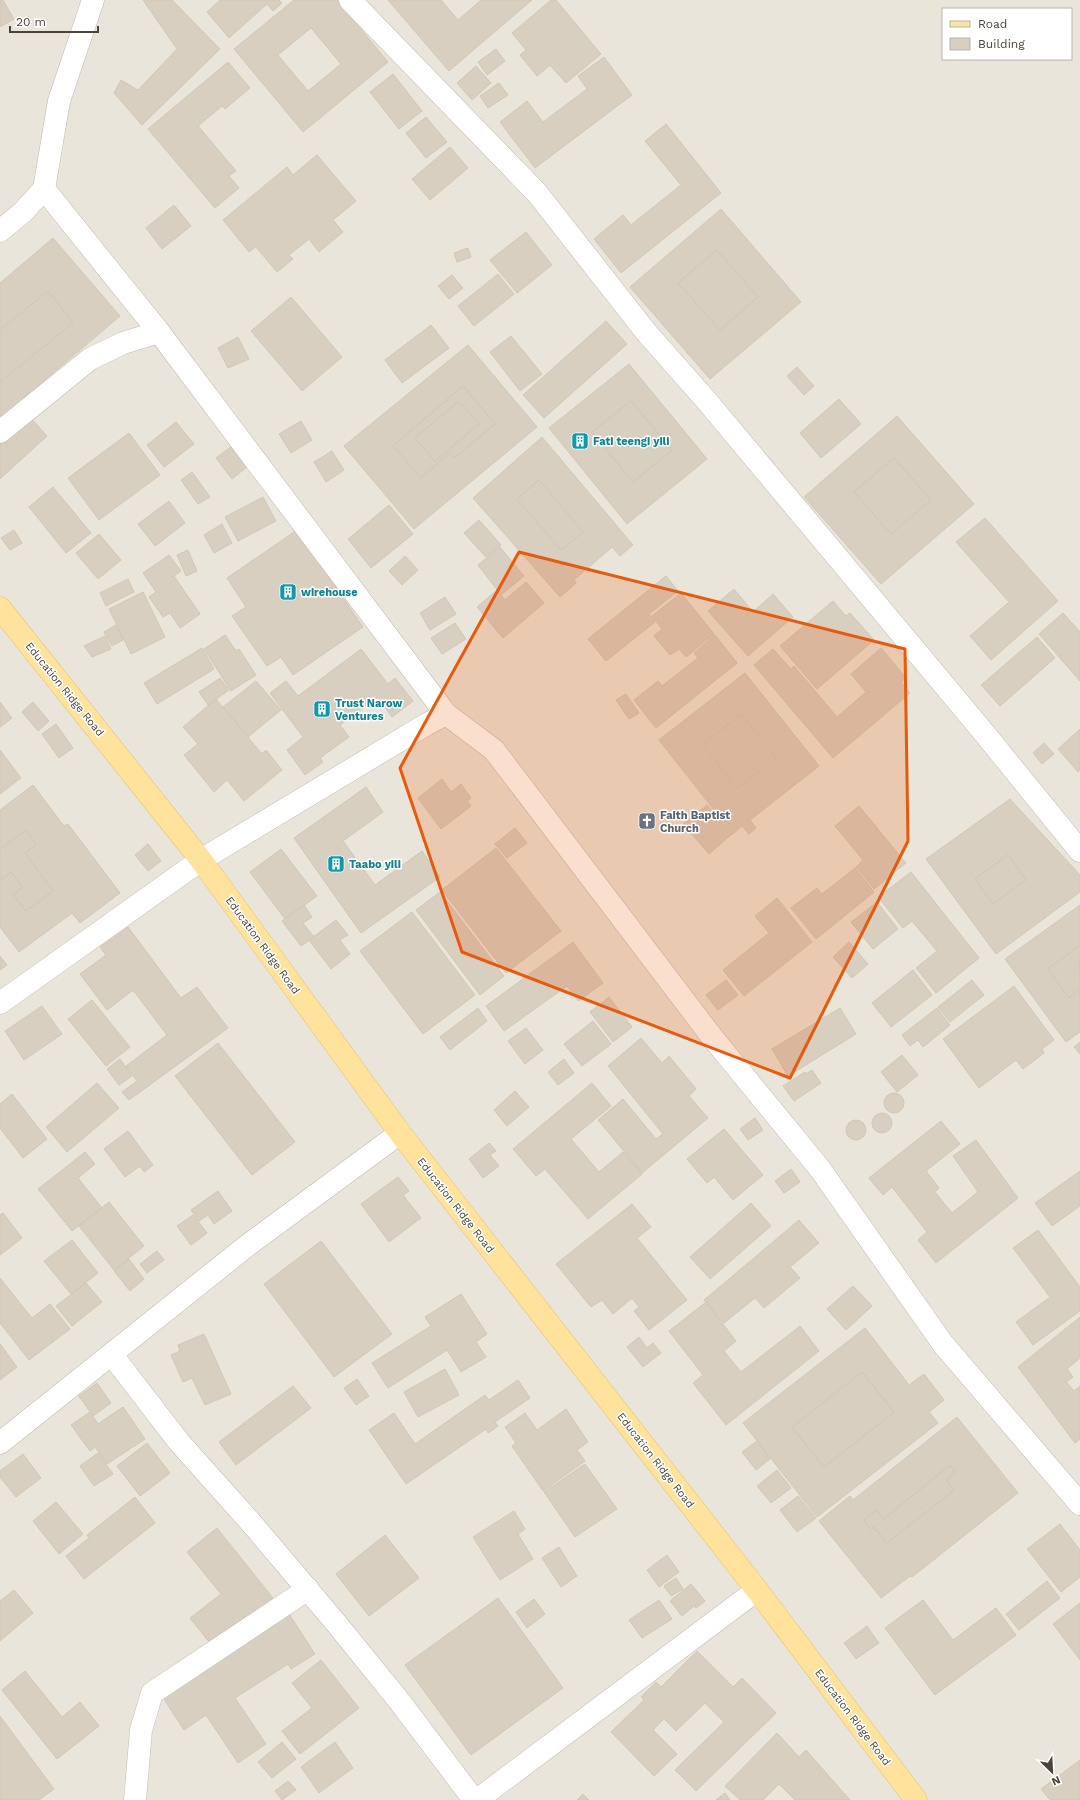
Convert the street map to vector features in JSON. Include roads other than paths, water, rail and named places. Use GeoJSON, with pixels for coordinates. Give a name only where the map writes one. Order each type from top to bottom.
{"type":"FeatureCollection","features":[{"type":"Feature","properties":{"kind":"main road","name":"Education Ridge Road"},"geometry":{"type":"LineString","coordinates":[[0,608],[201,860],[400,1133],[757,1590],[916,1800]]}},
{"type":"Feature","properties":{"kind":"street"},"geometry":{"type":"LineString","coordinates":[[0,231],[24,212],[44,189],[59,100],[93,0]]}},
{"type":"Feature","properties":{"kind":"street"},"geometry":{"type":"LineString","coordinates":[[350,0],[537,193],[646,332],[706,400],[980,728],[1080,851]]}},
{"type":"Feature","properties":{"kind":"street"},"geometry":{"type":"LineString","coordinates":[[44,189],[158,332],[446,714],[494,750],[712,1037],[820,1169],[943,1344],[1080,1504]]}},
{"type":"Feature","properties":{"kind":"street"},"geometry":{"type":"LineString","coordinates":[[0,432],[90,359],[123,343],[158,332]]}},
{"type":"Feature","properties":{"kind":"street"},"geometry":{"type":"LineString","coordinates":[[0,1003],[201,860],[446,714]]}},
{"type":"Feature","properties":{"kind":"street"},"geometry":{"type":"LineString","coordinates":[[0,1443],[248,1246],[400,1133]]}},
{"type":"Feature","properties":{"kind":"street"},"geometry":{"type":"LineString","coordinates":[[112,1355],[179,1442],[308,1589],[400,1702],[474,1800]]}},
{"type":"Feature","properties":{"kind":"street"},"geometry":{"type":"LineString","coordinates":[[135,1800],[141,1730],[152,1693],[308,1589]]}},
{"type":"Feature","properties":{"kind":"street"},"geometry":{"type":"LineString","coordinates":[[477,1800],[757,1590]]}},
{"type":"Feature","properties":{"kind":"place","name":"Fati teengi yili"},"geometry":{"type":"Point","coordinates":[580,441]}},
{"type":"Feature","properties":{"kind":"place","name":"wirehouse"},"geometry":{"type":"Point","coordinates":[288,592]}},
{"type":"Feature","properties":{"kind":"place","name":"Trust Narow Ventures"},"geometry":{"type":"Point","coordinates":[322,709]}},
{"type":"Feature","properties":{"kind":"place","name":"Faith Baptist Church"},"geometry":{"type":"Point","coordinates":[647,821]}},
{"type":"Feature","properties":{"kind":"place","name":"Taabo yili"},"geometry":{"type":"Point","coordinates":[336,864]}}]}
